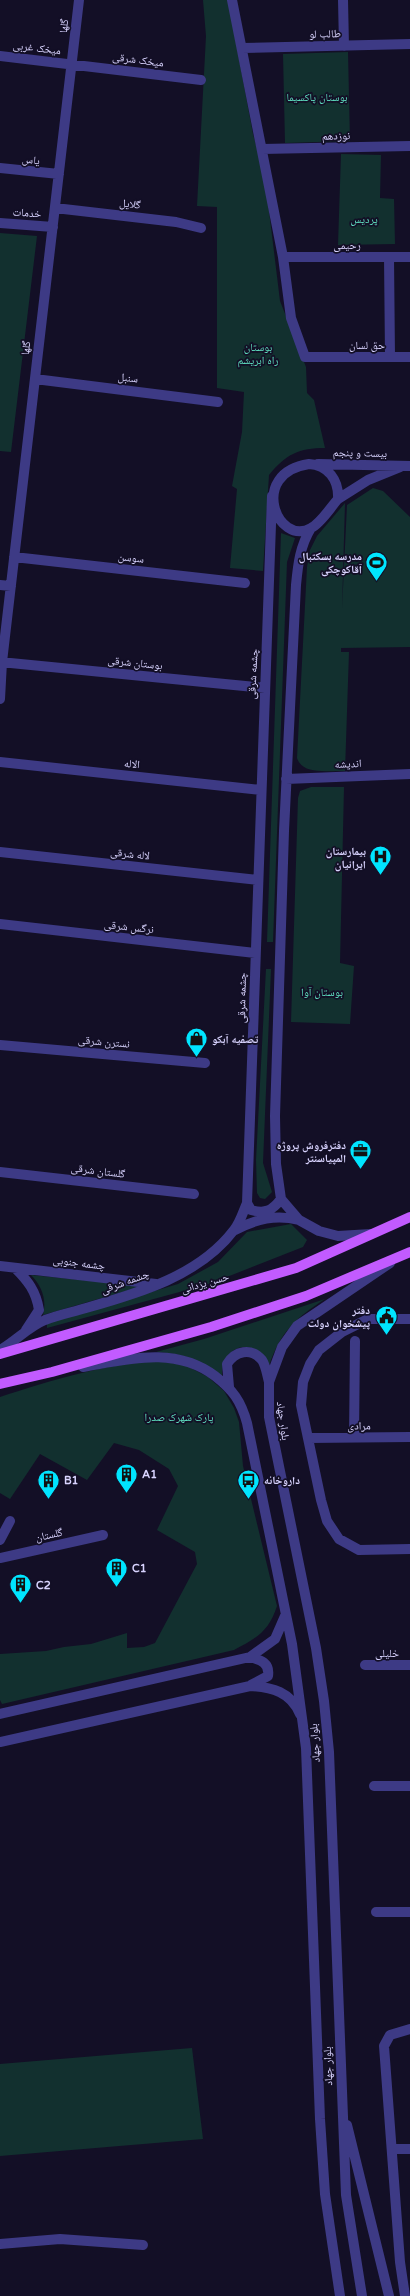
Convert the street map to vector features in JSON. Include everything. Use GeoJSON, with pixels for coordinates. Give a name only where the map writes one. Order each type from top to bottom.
{"type":"FeatureCollection","features":[{"type":"Feature","properties":{"kind":"main road","name":"حسن یزدانی"},"geometry":{"type":"LineString","coordinates":[[0,1354],[296,1268],[410,1217]]}},
{"type":"Feature","properties":{"kind":"main road"},"geometry":{"type":"LineString","coordinates":[[0,1384],[52,1372],[211,1327],[299,1298],[406,1253]]}},
{"type":"Feature","properties":{"kind":"street","name":"گلها"},"geometry":{"type":"LineString","coordinates":[[0,699],[1,662],[79,0]]}},
{"type":"Feature","properties":{"kind":"street"},"geometry":{"type":"LineString","coordinates":[[232,0],[284,257]]}},
{"type":"Feature","properties":{"kind":"street"},"geometry":{"type":"LineString","coordinates":[[343,0],[344,46]]}},
{"type":"Feature","properties":{"kind":"street","name":"طالب لو"},"geometry":{"type":"LineString","coordinates":[[242,48],[410,44]]}},
{"type":"Feature","properties":{"kind":"street","name":"میخک غربی"},"geometry":{"type":"LineString","coordinates":[[0,56],[72,64]]}},
{"type":"Feature","properties":{"kind":"street","name":"میخک شرقی"},"geometry":{"type":"LineString","coordinates":[[72,64],[201,80]]}},
{"type":"Feature","properties":{"kind":"street","name":"نوزدهم"},"geometry":{"type":"LineString","coordinates":[[262,149],[410,146]]}},
{"type":"Feature","properties":{"kind":"street","name":"یاس"},"geometry":{"type":"LineString","coordinates":[[0,168],[59,174]]}},
{"type":"Feature","properties":{"kind":"street","name":"گلایل"},"geometry":{"type":"LineString","coordinates":[[55,208],[176,222],[201,228]]}},
{"type":"Feature","properties":{"kind":"street","name":"خدمات"},"geometry":{"type":"LineString","coordinates":[[0,223],[53,227]]}},
{"type":"Feature","properties":{"kind":"street","name":"رحیمی"},"geometry":{"type":"LineString","coordinates":[[284,257],[410,257]]}},
{"type":"Feature","properties":{"kind":"street","name":"حق لسان"},"geometry":{"type":"LineString","coordinates":[[284,257],[291,318],[305,357],[410,357]]}},
{"type":"Feature","properties":{"kind":"street"},"geometry":{"type":"LineString","coordinates":[[389,257],[390,357]]}},
{"type":"Feature","properties":{"kind":"street","name":"سنبل"},"geometry":{"type":"LineString","coordinates":[[35,379],[218,402]]}},
{"type":"Feature","properties":{"kind":"street"},"geometry":{"type":"LineString","coordinates":[[299,1220],[281,1199],[276,1164],[275,1116],[286,779],[298,567],[304,539],[311,528],[338,499],[337,484],[334,478],[324,468],[316,464],[300,465],[290,469],[278,481],[272,496],[276,513],[284,525],[292,530],[302,531],[311,528]]}},
{"type":"Feature","properties":{"kind":"street","name":"بیست و پنجم"},"geometry":{"type":"LineString","coordinates":[[316,464],[407,466]]}},
{"type":"Feature","properties":{"kind":"street","name":"بیست و پنجم"},"geometry":{"type":"LineString","coordinates":[[338,499],[368,480],[407,466]]}},
{"type":"Feature","properties":{"kind":"street","name":"چشمه شرقی"},"geometry":{"type":"LineString","coordinates":[[0,1350],[13,1342],[25,1331],[46,1320],[132,1295],[181,1274],[209,1257],[235,1230],[247,1203],[272,496]]}},
{"type":"Feature","properties":{"kind":"street","name":"سوسن"},"geometry":{"type":"LineString","coordinates":[[14,557],[245,583]]}},
{"type":"Feature","properties":{"kind":"street"},"geometry":{"type":"LineString","coordinates":[[0,585],[11,586]]}},
{"type":"Feature","properties":{"kind":"street","name":"بوستان شرقی"},"geometry":{"type":"LineString","coordinates":[[1,662],[265,688]]}},
{"type":"Feature","properties":{"kind":"street","name":"الاله"},"geometry":{"type":"LineString","coordinates":[[0,762],[261,790]]}},
{"type":"Feature","properties":{"kind":"street","name":"اندیشه"},"geometry":{"type":"LineString","coordinates":[[286,779],[410,774]]}},
{"type":"Feature","properties":{"kind":"street","name":"لاله شرقی"},"geometry":{"type":"LineString","coordinates":[[0,852],[258,880]]}},
{"type":"Feature","properties":{"kind":"street","name":"نرگس شرقی"},"geometry":{"type":"LineString","coordinates":[[0,924],[255,953]]}},
{"type":"Feature","properties":{"kind":"street","name":"نسترن شرقی"},"geometry":{"type":"LineString","coordinates":[[0,1045],[205,1063]]}},
{"type":"Feature","properties":{"kind":"street","name":"گلستان شرقی"},"geometry":{"type":"LineString","coordinates":[[0,1172],[194,1194]]}},
{"type":"Feature","properties":{"kind":"street"},"geometry":{"type":"LineString","coordinates":[[247,1203],[251,1210],[262,1213],[273,1208],[281,1199]]}},
{"type":"Feature","properties":{"kind":"street"},"geometry":{"type":"LineString","coordinates":[[235,1230],[251,1222],[270,1217],[287,1217],[299,1220],[319,1231],[338,1236],[372,1234]]}},
{"type":"Feature","properties":{"kind":"street","name":"بلوار جهاد"},"geometry":{"type":"LineString","coordinates":[[362,2296],[346,2195],[341,2100],[329,1752],[324,1701],[314,1641],[270,1423],[268,1401],[269,1382],[282,1348],[297,1326],[406,1253]]}},
{"type":"Feature","properties":{"kind":"street","name":"چشمه جنوبی"},"geometry":{"type":"LineString","coordinates":[[0,1266],[156,1284]]}},
{"type":"Feature","properties":{"kind":"street"},"geometry":{"type":"LineString","coordinates":[[15,1268],[28,1281],[36,1295],[39,1310],[25,1331]]}},
{"type":"Feature","properties":{"kind":"street"},"geometry":{"type":"LineString","coordinates":[[410,1319],[368,1319],[342,1332],[319,1350],[310,1364],[303,1382],[301,1405],[313,1470],[327,1521],[339,1538],[359,1550],[410,1549]]}},
{"type":"Feature","properties":{"kind":"street"},"geometry":{"type":"LineString","coordinates":[[354,1438],[355,1341]]}},
{"type":"Feature","properties":{"kind":"street"},"geometry":{"type":"LineString","coordinates":[[229,1387],[227,1364],[240,1352],[254,1353],[262,1360],[269,1382]]}},
{"type":"Feature","properties":{"kind":"street","name":"بلوار جهاد"},"geometry":{"type":"LineString","coordinates":[[52,1372],[137,1358],[167,1356],[185,1360],[204,1368],[229,1387],[241,1403],[247,1423],[286,1614],[306,1748],[322,2149],[326,2209],[340,2296]]}},
{"type":"Feature","properties":{"kind":"street","name":"مرادی"},"geometry":{"type":"LineString","coordinates":[[308,1438],[410,1437]]}},
{"type":"Feature","properties":{"kind":"street"},"geometry":{"type":"LineString","coordinates":[[0,1540],[10,1521]]}},
{"type":"Feature","properties":{"kind":"street","name":"گلستان"},"geometry":{"type":"LineString","coordinates":[[0,1558],[102,1535]]}},
{"type":"Feature","properties":{"kind":"street"},"geometry":{"type":"LineString","coordinates":[[0,1714],[250,1657],[275,1639],[282,1627],[286,1614]]}},
{"type":"Feature","properties":{"kind":"street"},"geometry":{"type":"LineString","coordinates":[[250,1657],[266,1664],[269,1669],[268,1676],[250,1686]]}},
{"type":"Feature","properties":{"kind":"street","name":"خلیلی"},"geometry":{"type":"LineString","coordinates":[[365,1665],[410,1665]]}},
{"type":"Feature","properties":{"kind":"street"},"geometry":{"type":"LineString","coordinates":[[0,1742],[250,1686],[266,1687],[283,1693],[297,1706],[303,1721]]}},
{"type":"Feature","properties":{"kind":"street"},"geometry":{"type":"LineString","coordinates":[[374,1786],[410,1786]]}},
{"type":"Feature","properties":{"kind":"street"},"geometry":{"type":"LineString","coordinates":[[376,1912],[410,1912]]}},
{"type":"Feature","properties":{"kind":"street"},"geometry":{"type":"LineString","coordinates":[[405,2296],[405,2262],[392,2149],[384,2046],[390,2035],[410,2029]]}},
{"type":"Feature","properties":{"kind":"street"},"geometry":{"type":"LineString","coordinates":[[341,2100],[389,2296]]}},
{"type":"Feature","properties":{"kind":"street"},"geometry":{"type":"LineString","coordinates":[[392,2149],[410,2149]]}},
{"type":"Feature","properties":{"kind":"street"},"geometry":{"type":"LineString","coordinates":[[0,2244],[60,2239],[142,2245]]}},
{"type":"Feature","properties":{"kind":"green space","name":"بوستان راه ابریشم"},"geometry":{"type":"Polygon","coordinates":[[[203,0],[228,0],[253,134],[265,178],[280,301],[306,367],[307,393],[314,400],[325,448],[308,449],[287,457],[269,475],[263,571],[230,568],[237,489],[232,486],[242,432],[244,392],[217,388],[217,207],[197,206],[206,36],[203,0]]]}},
{"type":"Feature","properties":{"kind":"green space","name":"بوستان پاکسیما"},"geometry":{"type":"Polygon","coordinates":[[[348,52],[350,141],[285,143],[283,54],[348,52]]]}},
{"type":"Feature","properties":{"kind":"green space","name":"پردیس"},"geometry":{"type":"Polygon","coordinates":[[[341,154],[381,155],[380,198],[394,199],[395,244],[338,245],[341,154]]]}},
{"type":"Feature","properties":{"kind":"green space"},"geometry":{"type":"Polygon","coordinates":[[[0,233],[37,236],[11,452],[0,451],[0,233]]]}},
{"type":"Feature","properties":{"kind":"green space"},"geometry":{"type":"Polygon","coordinates":[[[373,488],[383,491],[410,517],[410,647],[341,648],[341,652],[349,652],[345,771],[311,770],[300,764],[297,758],[307,567],[310,550],[317,536],[345,503],[342,609],[347,505],[373,488]]]}},
{"type":"Feature","properties":{"kind":"green space"},"geometry":{"type":"Polygon","coordinates":[[[281,533],[295,538],[287,562],[273,942],[267,942],[281,533]]]}},
{"type":"Feature","properties":{"kind":"green space","name":"بوستان آوا"},"geometry":{"type":"Polygon","coordinates":[[[311,787],[344,787],[340,963],[354,966],[350,1024],[291,1022],[298,798],[300,791],[311,787]]]}},
{"type":"Feature","properties":{"kind":"green space"},"geometry":{"type":"Polygon","coordinates":[[[266,969],[271,969],[263,1163],[272,1192],[265,1199],[260,1198],[257,1193],[256,1160],[266,969]]]}},
{"type":"Feature","properties":{"kind":"green space"},"geometry":{"type":"Polygon","coordinates":[[[291,1224],[307,1240],[303,1247],[209,1284],[47,1328],[47,1323],[178,1284],[218,1262],[247,1232],[291,1224]]]}},
{"type":"Feature","properties":{"kind":"green space"},"geometry":{"type":"Polygon","coordinates":[[[31,1275],[143,1286],[43,1315],[43,1294],[35,1279],[31,1275]]]}},
{"type":"Feature","properties":{"kind":"green space"},"geometry":{"type":"Polygon","coordinates":[[[325,1299],[290,1327],[278,1344],[269,1366],[263,1356],[256,1350],[248,1347],[240,1348],[233,1351],[227,1357],[223,1366],[222,1377],[207,1366],[191,1358],[156,1352],[204,1339],[325,1299]]]}},
{"type":"Feature","properties":{"kind":"green space","name":"پارک شهرک صدرا"},"geometry":{"type":"Polygon","coordinates":[[[162,1361],[187,1366],[208,1377],[224,1391],[234,1408],[239,1422],[243,1466],[277,1606],[274,1615],[261,1633],[249,1642],[234,1650],[2,1704],[0,1700],[0,1654],[46,1651],[91,1644],[127,1633],[127,1648],[144,1647],[155,1643],[197,1564],[195,1552],[157,1530],[178,1486],[169,1469],[139,1450],[114,1443],[87,1480],[40,1454],[10,1499],[0,1493],[0,1397],[80,1373],[141,1362],[162,1361]]]}},
{"type":"Feature","properties":{"kind":"green space"},"geometry":{"type":"Polygon","coordinates":[[[192,2048],[203,2139],[0,2156],[0,2064],[192,2048]]]}},
{"type":"Feature","properties":{"kind":"place","name":"مدرسه بسکتبال آقاکوچکی"},"geometry":{"type":"Point","coordinates":[377,582]}},
{"type":"Feature","properties":{"kind":"place","name":"بیمارستان ایرانیان"},"geometry":{"type":"Point","coordinates":[381,876]}},
{"type":"Feature","properties":{"kind":"place","name":"تصفیه آبکو"},"geometry":{"type":"Point","coordinates":[197,1058]}},
{"type":"Feature","properties":{"kind":"place","name":"دفترفروش پروژه المپیاسنتر"},"geometry":{"type":"Point","coordinates":[361,1170]}},
{"type":"Feature","properties":{"kind":"place","name":"دفتر پیشخوان دولت"},"geometry":{"type":"Point","coordinates":[386,1336]}},
{"type":"Feature","properties":{"kind":"place","name":"A1"},"geometry":{"type":"Point","coordinates":[126,1494]}},
{"type":"Feature","properties":{"kind":"place","name":"B1"},"geometry":{"type":"Point","coordinates":[49,1500]}},
{"type":"Feature","properties":{"kind":"place","name":"داروخانه"},"geometry":{"type":"Point","coordinates":[248,1500]}},
{"type":"Feature","properties":{"kind":"place","name":"C1"},"geometry":{"type":"Point","coordinates":[117,1588]}},
{"type":"Feature","properties":{"kind":"place","name":"C2"},"geometry":{"type":"Point","coordinates":[21,1604]}}]}
